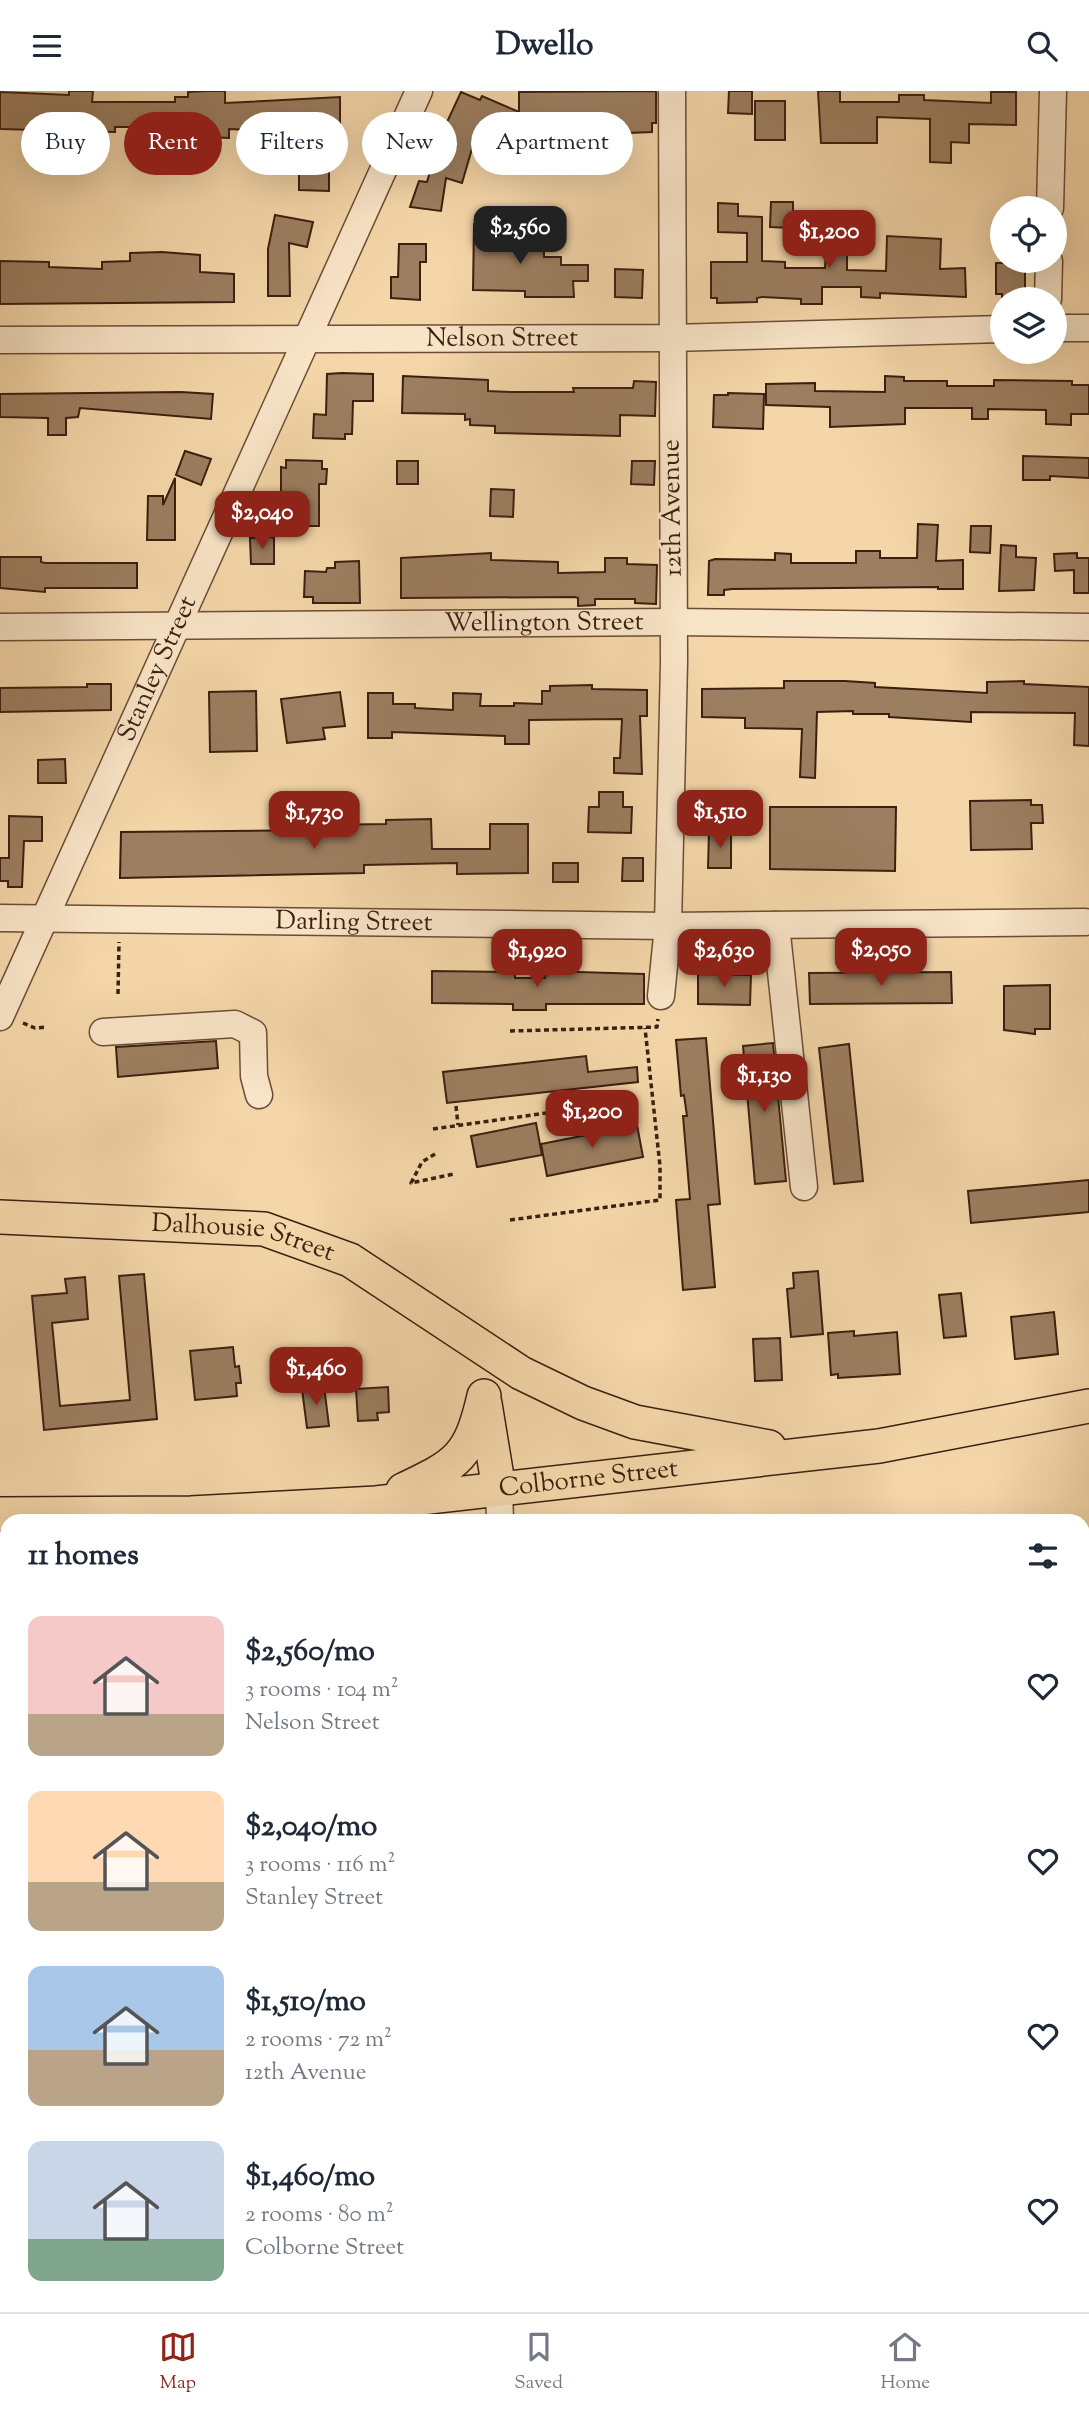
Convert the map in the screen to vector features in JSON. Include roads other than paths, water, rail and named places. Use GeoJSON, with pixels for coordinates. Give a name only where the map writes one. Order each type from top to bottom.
{"type":"FeatureCollection","features":[{"type":"Feature","properties":{"kind":"main road","name":"Dalhousie Street"},"geometry":{"type":"LineString","coordinates":[[0,1217],[264,1229],[350,1260],[521,1373],[583,1403],[635,1422],[802,1454]]}},
{"type":"Feature","properties":{"kind":"main road"},"geometry":{"type":"LineString","coordinates":[[462,1336],[475,1362],[484,1396],[499,1505]]}},
{"type":"Feature","properties":{"kind":"main road"},"geometry":{"type":"LineString","coordinates":[[376,1503],[443,1472],[458,1460],[469,1445],[484,1396]]}},
{"type":"Feature","properties":{"kind":"main road","name":"Colborne Street"},"geometry":{"type":"LineString","coordinates":[[165,1514],[376,1503],[499,1505],[802,1454],[879,1446],[1089,1406]]}},
{"type":"Feature","properties":{"kind":"street","name":"Stanley Street"},"geometry":{"type":"LineString","coordinates":[[0,1017],[419,91]]}},
{"type":"Feature","properties":{"kind":"street","name":"12th Avenue"},"geometry":{"type":"LineString","coordinates":[[661,996],[668,926],[674,622],[672,91]]}},
{"type":"Feature","properties":{"kind":"street"},"geometry":{"type":"LineString","coordinates":[[1050,196],[1053,91]]}},
{"type":"Feature","properties":{"kind":"street"},"geometry":{"type":"LineString","coordinates":[[1067,328],[1089,328]]}},
{"type":"Feature","properties":{"kind":"street","name":"Nelson Street"},"geometry":{"type":"LineString","coordinates":[[0,340],[306,342],[671,338],[990,329]]}},
{"type":"Feature","properties":{"kind":"street","name":"Wellington Street"},"geometry":{"type":"LineString","coordinates":[[0,627],[674,622],[1089,627]]}},
{"type":"Feature","properties":{"kind":"street","name":"Darling Street"},"geometry":{"type":"LineString","coordinates":[[0,918],[668,926],[1085,922]]}},
{"type":"Feature","properties":{"kind":"street"},"geometry":{"type":"LineString","coordinates":[[776,925],[804,1187]]}},
{"type":"Feature","properties":{"kind":"street"},"geometry":{"type":"LineString","coordinates":[[103,1032],[235,1024],[253,1033],[254,1076],[259,1095]]}}]}
